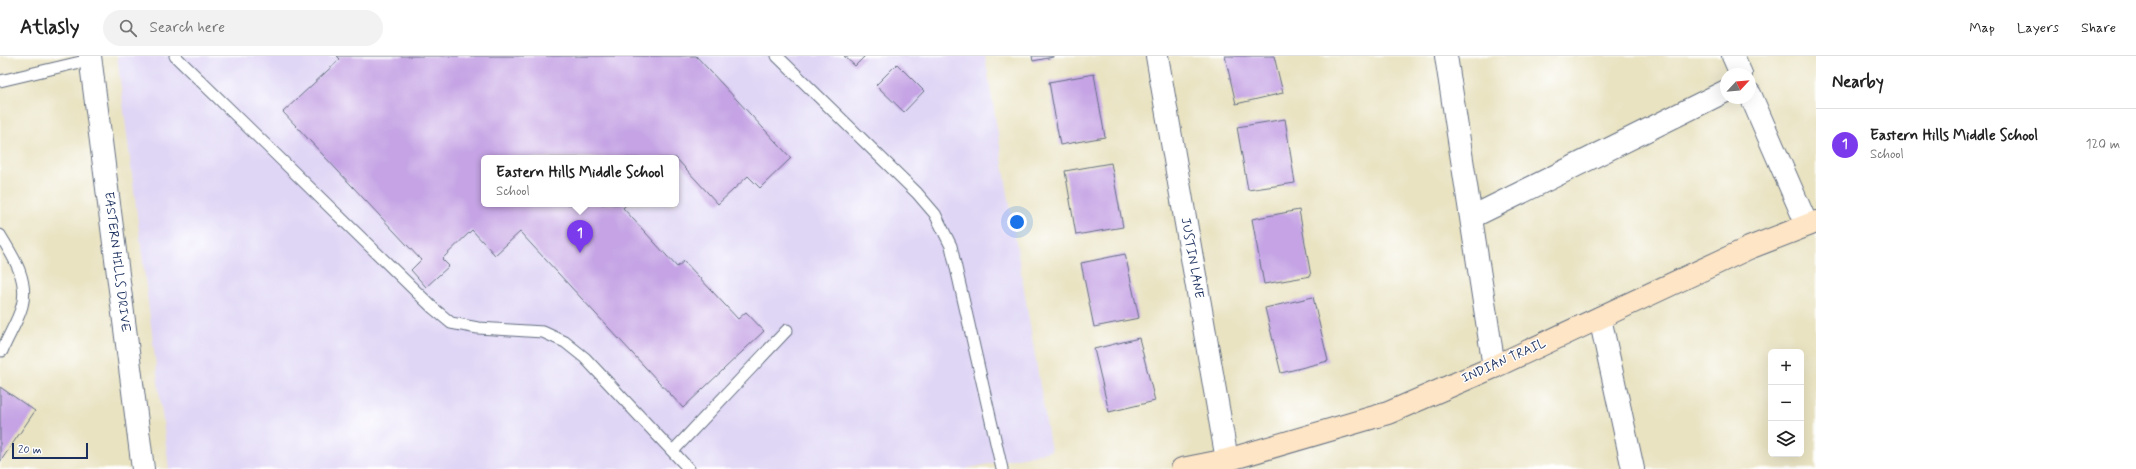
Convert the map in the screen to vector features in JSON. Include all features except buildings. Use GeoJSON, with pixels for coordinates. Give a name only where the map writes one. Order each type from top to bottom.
{"type":"FeatureCollection","features":[{"type":"Feature","properties":{"kind":"street","name":"JUSTIN LANE"},"geometry":{"type":"LineString","coordinates":[[1157,56],[1227,460]]}},
{"type":"Feature","properties":{"kind":"street"},"geometry":{"type":"LineString","coordinates":[[1446,56],[1494,367]]}},
{"type":"Feature","properties":{"kind":"street"},"geometry":{"type":"LineString","coordinates":[[1733,56],[1738,68]]}},
{"type":"Feature","properties":{"kind":"street","name":"EASTERN HILLS DRIVE"},"geometry":{"type":"LineString","coordinates":[[93,58],[143,469]]}},
{"type":"Feature","properties":{"kind":"street"},"geometry":{"type":"LineString","coordinates":[[1472,217],[1720,94]]}},
{"type":"Feature","properties":{"kind":"street"},"geometry":{"type":"LineString","coordinates":[[1755,104],[1811,224]]}},
{"type":"Feature","properties":{"kind":"street","name":"INDIAN TRAIL"},"geometry":{"type":"LineString","coordinates":[[1182,469],[1227,460],[1388,413],[1494,367],[1750,248],[1811,224]]}},
{"type":"Feature","properties":{"kind":"street"},"geometry":{"type":"LineString","coordinates":[[1600,318],[1633,469]]}},
{"type":"Feature","properties":{"kind":"lane"},"geometry":{"type":"LineString","coordinates":[[174,56],[433,308],[451,323],[478,328],[543,332],[565,342],[585,358],[689,469]]}},
{"type":"Feature","properties":{"kind":"lane"},"geometry":{"type":"LineString","coordinates":[[777,56],[917,193],[936,214],[951,246],[1002,469]]}},
{"type":"Feature","properties":{"kind":"lane"},"geometry":{"type":"LineString","coordinates":[[0,81],[93,58]]}},
{"type":"Feature","properties":{"kind":"lane"},"geometry":{"type":"LineString","coordinates":[[0,235],[15,259],[24,286],[22,306],[2,351]]}},
{"type":"Feature","properties":{"kind":"lane"},"geometry":{"type":"LineString","coordinates":[[673,451],[787,330]]}},
{"type":"Feature","properties":{"kind":"shaded area"},"geometry":{"type":"Polygon","coordinates":[[[117,56],[985,56],[1051,451],[965,469],[169,469],[117,56]]]}},
{"type":"Feature","properties":{"kind":"place","name":"Eastern Hills Middle School"},"geometry":{"type":"Point","coordinates":[580,253]}}]}
